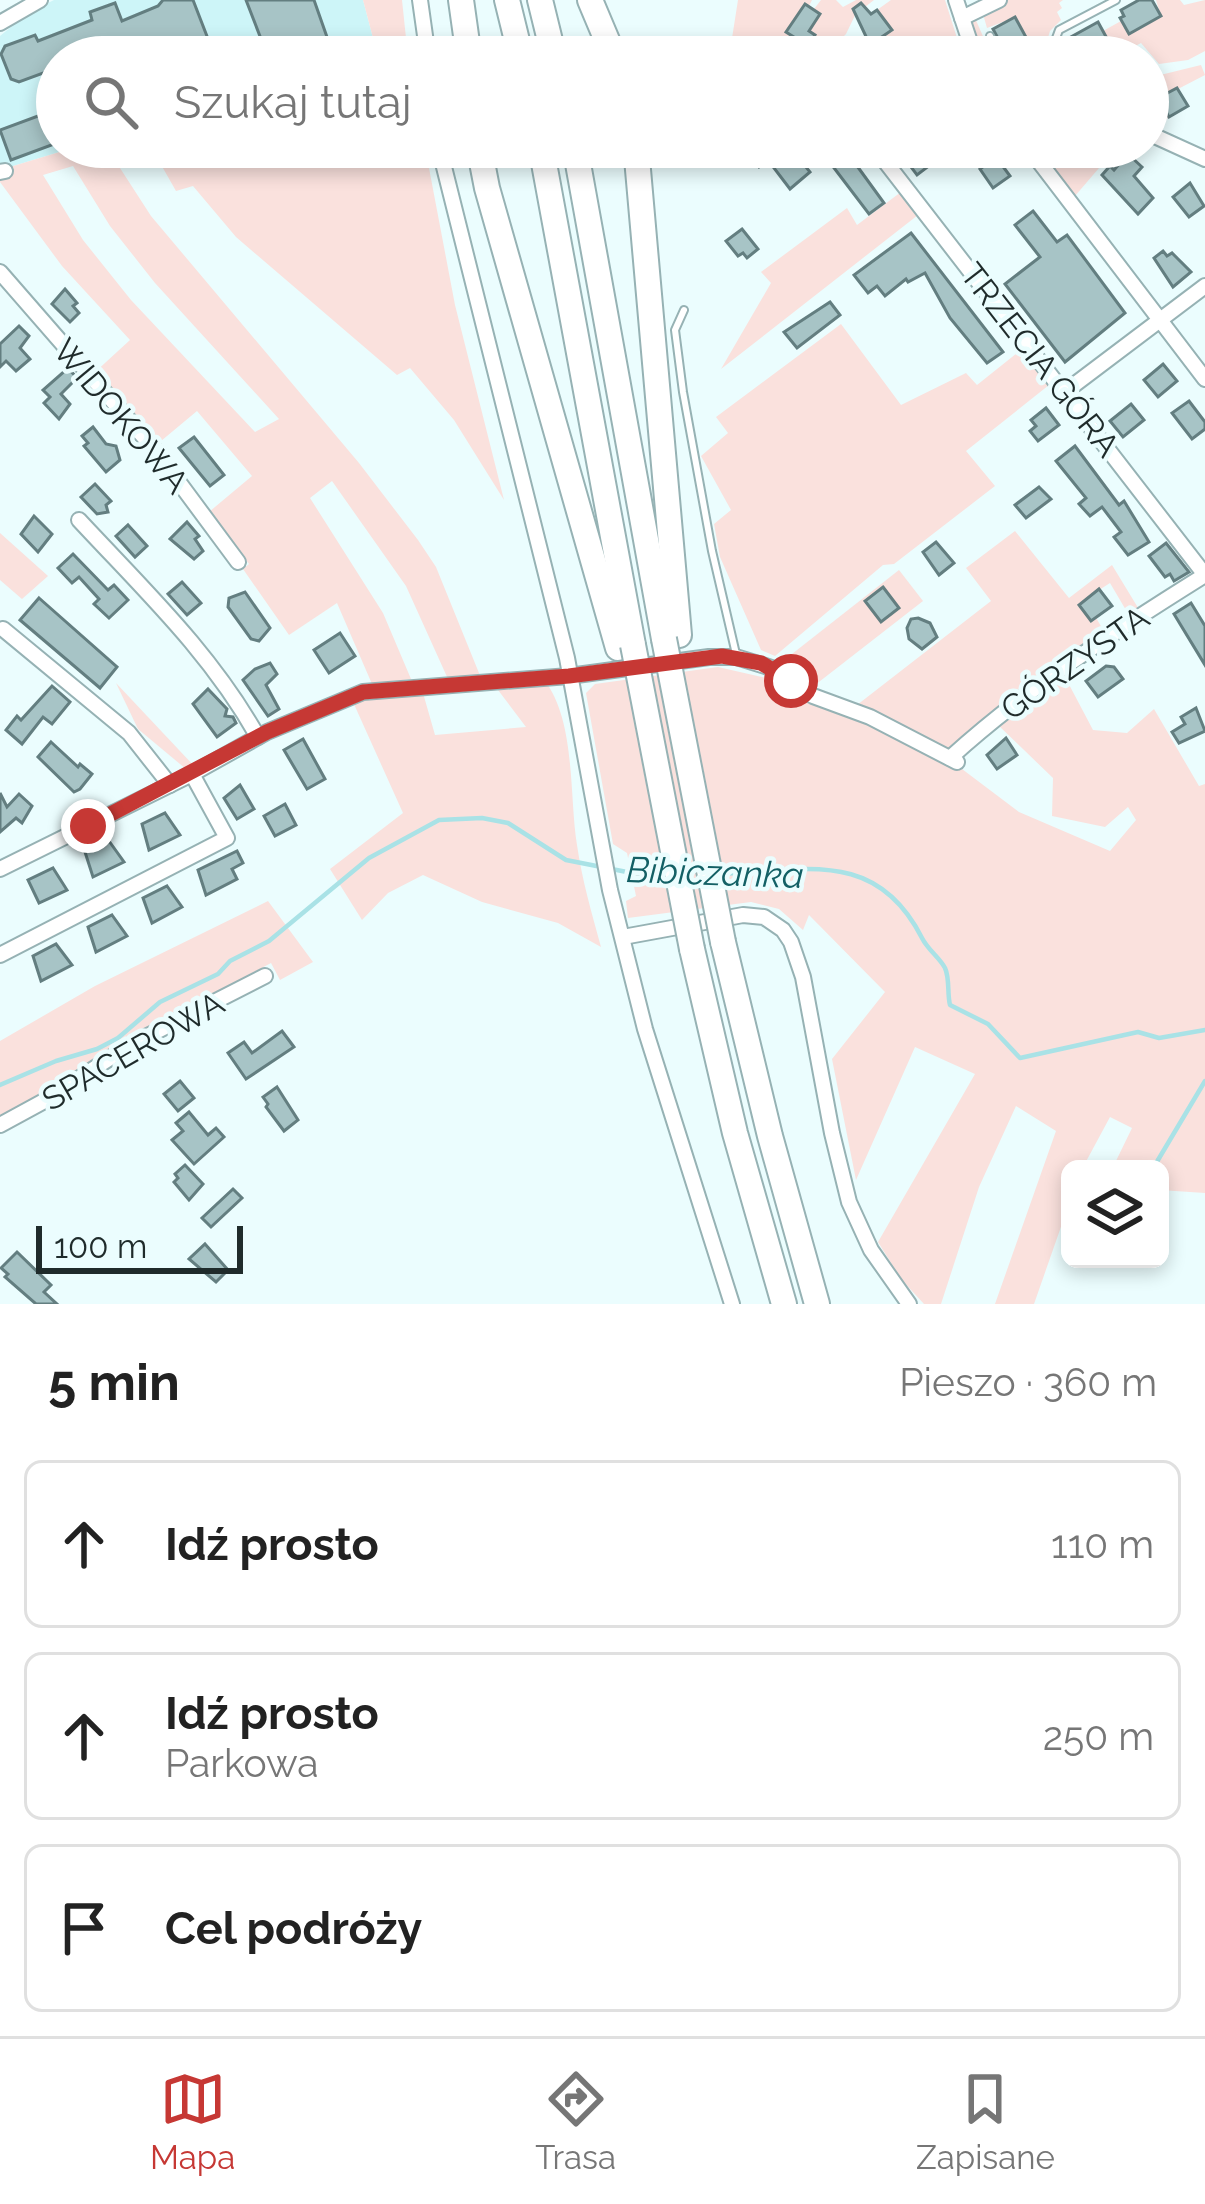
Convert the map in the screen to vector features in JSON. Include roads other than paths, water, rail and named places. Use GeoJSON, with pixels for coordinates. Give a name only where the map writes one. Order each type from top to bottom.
{"type":"FeatureCollection","features":[{"type":"Feature","properties":{"kind":"highway"},"geometry":{"type":"LineString","coordinates":[[461,0],[466,36]]}},
{"type":"Feature","properties":{"kind":"highway"},"geometry":{"type":"LineString","coordinates":[[507,0],[516,36]]}},
{"type":"Feature","properties":{"kind":"highway"},"geometry":{"type":"LineString","coordinates":[[540,0],[549,36]]}},
{"type":"Feature","properties":{"kind":"highway"},"geometry":{"type":"LineString","coordinates":[[590,0],[605,36]]}},
{"type":"Feature","properties":{"kind":"highway"},"geometry":{"type":"LineString","coordinates":[[483,168],[626,646],[735,1133],[784,1304]]}},
{"type":"Feature","properties":{"kind":"highway"},"geometry":{"type":"LineString","coordinates":[[545,168],[626,646]]}},
{"type":"Feature","properties":{"kind":"highway"},"geometry":{"type":"LineString","coordinates":[[579,168],[672,638]]}},
{"type":"Feature","properties":{"kind":"highway"},"geometry":{"type":"LineString","coordinates":[[638,168],[681,730],[723,943],[770,1136],[818,1304]]}},
{"type":"Feature","properties":{"kind":"street"},"geometry":{"type":"LineString","coordinates":[[0,23],[40,0]]}},
{"type":"Feature","properties":{"kind":"street"},"geometry":{"type":"LineString","coordinates":[[420,0],[425,36]]}},
{"type":"Feature","properties":{"kind":"street"},"geometry":{"type":"LineString","coordinates":[[956,0],[968,36]]}},
{"type":"Feature","properties":{"kind":"street"},"geometry":{"type":"LineString","coordinates":[[962,18],[999,0]]}},
{"type":"Feature","properties":{"kind":"street"},"geometry":{"type":"LineString","coordinates":[[1169,143],[1205,159]]}},
{"type":"Feature","properties":{"kind":"street"},"geometry":{"type":"LineString","coordinates":[[444,168],[569,676],[602,849],[645,1029],[732,1304]]}},
{"type":"Feature","properties":{"kind":"street","name":"TRZECIA GÓRA"},"geometry":{"type":"LineString","coordinates":[[891,168],[1205,575]]}},
{"type":"Feature","properties":{"kind":"street"},"geometry":{"type":"LineString","coordinates":[[1044,168],[1205,379]]}},
{"type":"Feature","properties":{"kind":"street","name":"WIDOKOWA"},"geometry":{"type":"LineString","coordinates":[[0,272],[154,450],[238,562]]}},
{"type":"Feature","properties":{"kind":"street"},"geometry":{"type":"LineString","coordinates":[[1066,391],[1205,286]]}},
{"type":"Feature","properties":{"kind":"street"},"geometry":{"type":"LineString","coordinates":[[79,520],[184,629],[230,686],[259,737]]}},
{"type":"Feature","properties":{"kind":"street","name":"GÓRZYSTA"},"geometry":{"type":"LineString","coordinates":[[736,657],[775,669],[813,696],[870,717],[954,760],[979,731],[1103,641],[1205,575]]}},
{"type":"Feature","properties":{"kind":"street"},"geometry":{"type":"LineString","coordinates":[[3,629],[129,733],[170,785]]}},
{"type":"Feature","properties":{"kind":"street"},"geometry":{"type":"LineString","coordinates":[[0,869],[259,737],[363,692],[736,657]]}},
{"type":"Feature","properties":{"kind":"street"},"geometry":{"type":"LineString","coordinates":[[0,955],[226,838],[192,774]]}},
{"type":"Feature","properties":{"kind":"street"},"geometry":{"type":"LineString","coordinates":[[623,937],[743,915],[764,917],[783,930],[803,977],[849,1202],[871,1250],[909,1304]]}},
{"type":"Feature","properties":{"kind":"street","name":"SPACEROWA"},"geometry":{"type":"LineString","coordinates":[[0,1125],[130,1046],[265,976]]}},
{"type":"Feature","properties":{"kind":"lane"},"geometry":{"type":"LineString","coordinates":[[1057,36],[1059,30],[1116,0]]}},
{"type":"Feature","properties":{"kind":"lane"},"geometry":{"type":"LineString","coordinates":[[684,310],[675,330],[683,392],[736,657]]}},
{"type":"Feature","properties":{"kind":"waterway","name":"Bibiczanka"},"geometry":{"type":"LineString","coordinates":[[0,1085],[118,1038],[160,1002],[218,974],[230,961],[269,941],[369,858],[439,820],[482,818],[508,823],[566,860],[669,875]]}},
{"type":"Feature","properties":{"kind":"waterway","name":"Bibiczanka"},"geometry":{"type":"LineString","coordinates":[[716,874],[834,871],[883,889],[904,909],[945,968],[950,1005],[988,1024],[1020,1058],[1138,1032],[1159,1038],[1205,1030]]}},
{"type":"Feature","properties":{"kind":"waterway"},"geometry":{"type":"LineString","coordinates":[[1158,1160],[1205,1081]]}}]}
